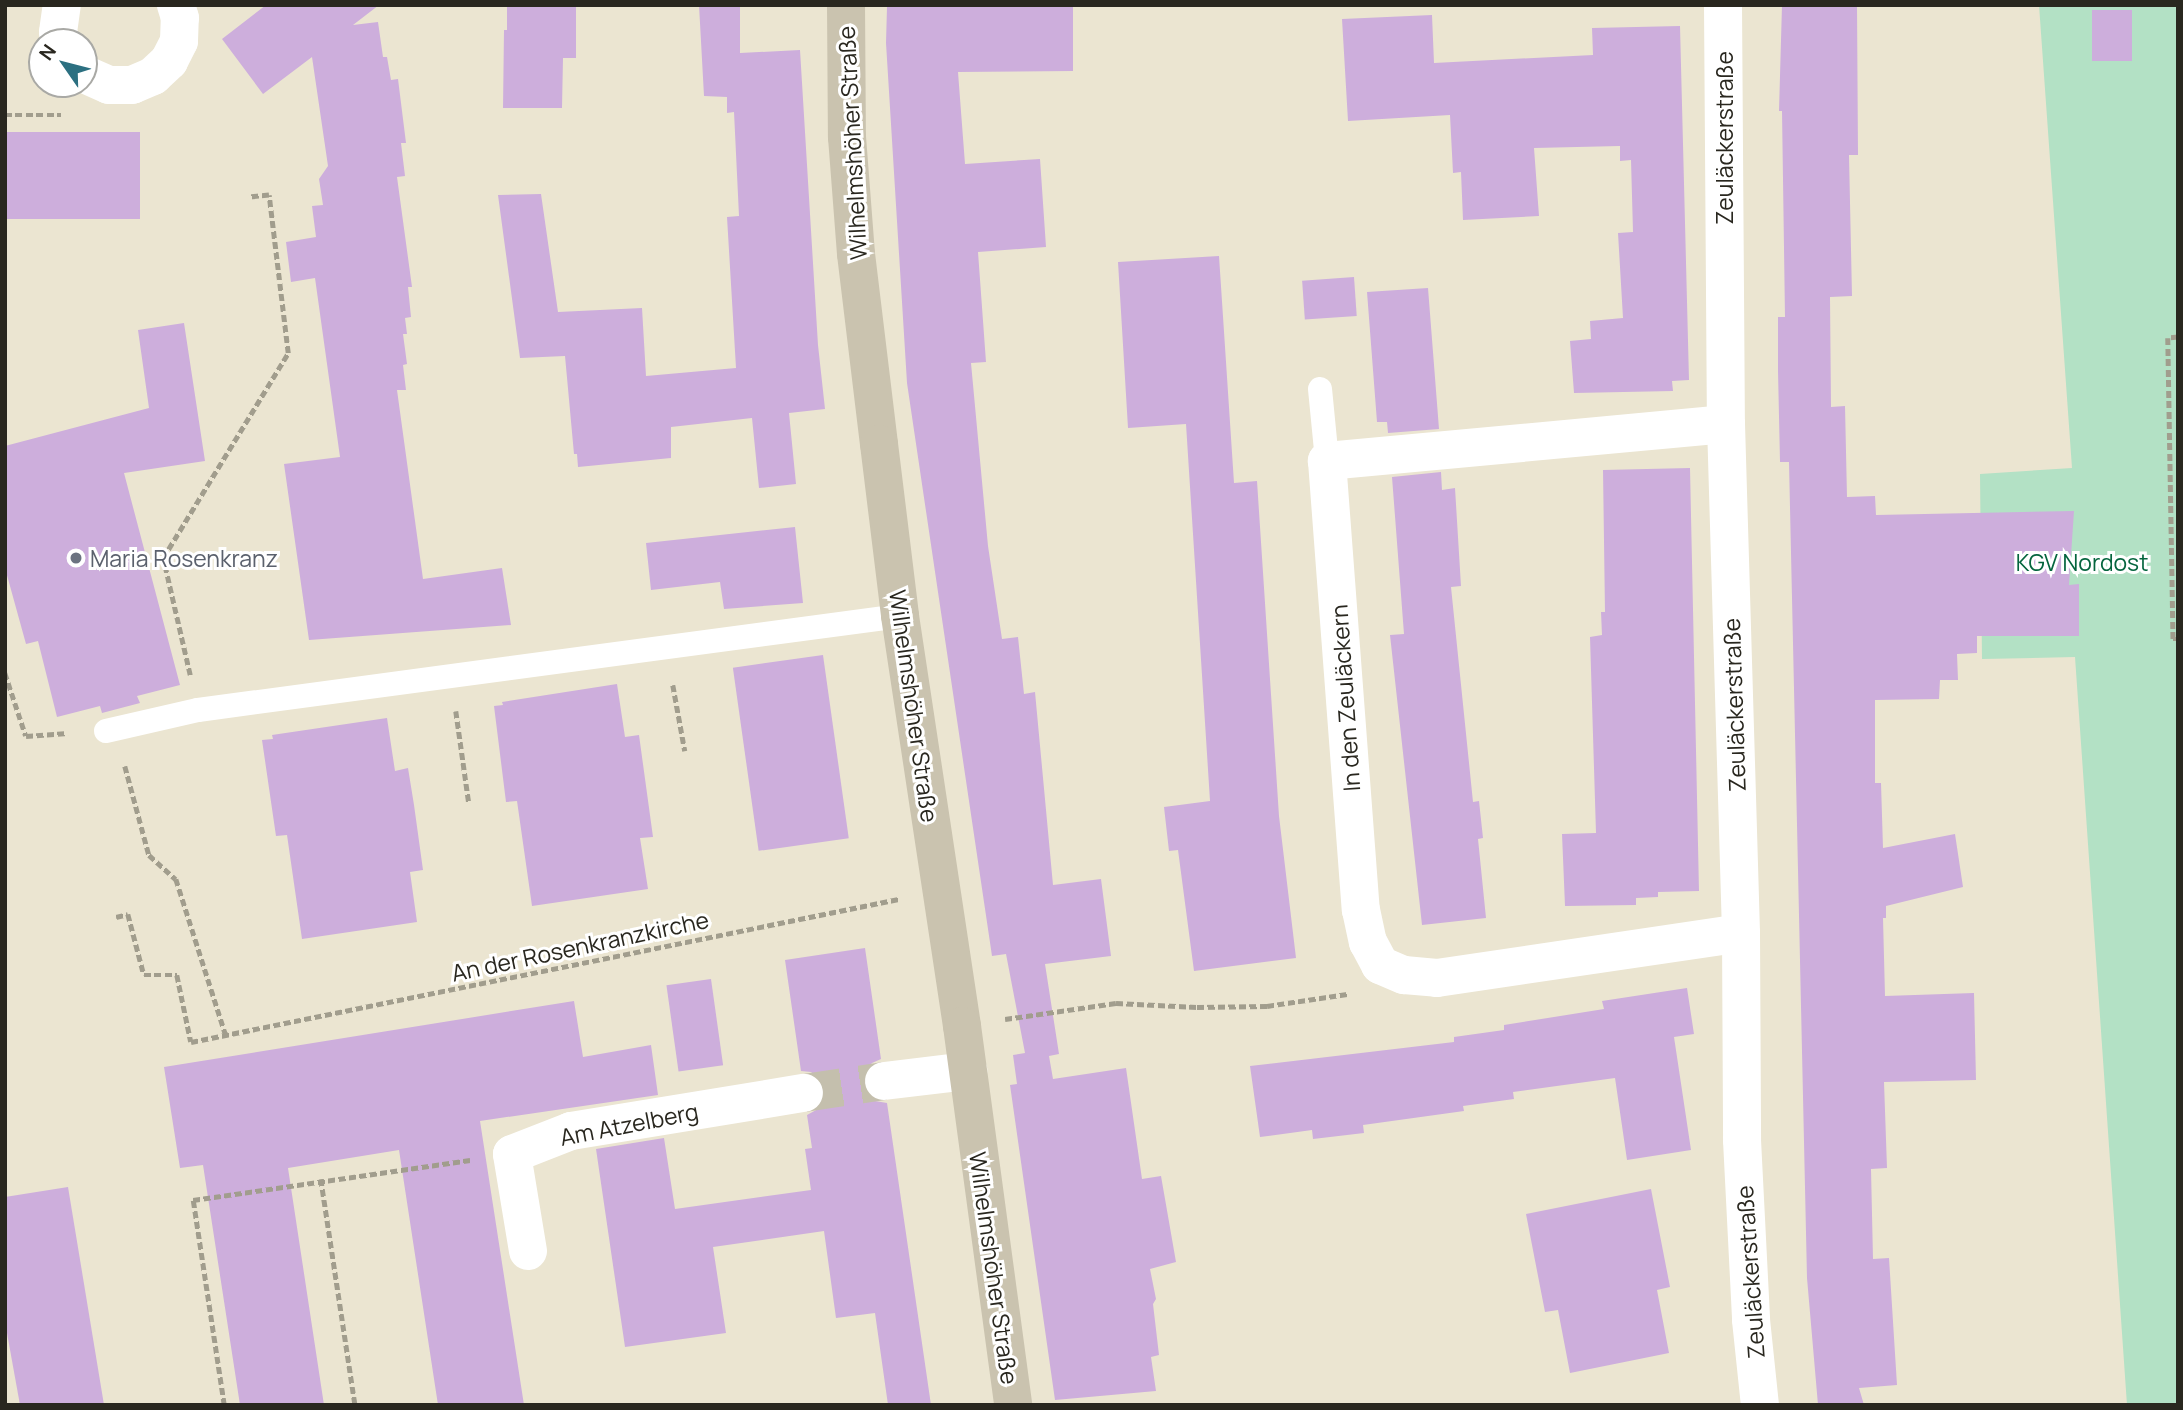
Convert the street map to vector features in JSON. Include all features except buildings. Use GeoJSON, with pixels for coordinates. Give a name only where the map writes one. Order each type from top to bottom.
{"type":"FeatureCollection","features":[{"type":"Feature","properties":{"kind":"main road","name":"Wilhelmshöher Straße"},"geometry":{"type":"LineString","coordinates":[[846,5],[847,137],[856,254],[900,616],[962,1026],[1013,1405]]}},
{"type":"Feature","properties":{"kind":"street"},"geometry":{"type":"LineString","coordinates":[[59,28],[62,5]]}},
{"type":"Feature","properties":{"kind":"street"},"geometry":{"type":"LineString","coordinates":[[98,80],[109,85],[132,85],[153,76],[169,61],[179,41],[180,18],[176,5]]}},
{"type":"Feature","properties":{"kind":"street","name":"Zeuläckerstraße"},"geometry":{"type":"LineString","coordinates":[[1723,5],[1726,424],[1741,933],[1742,1140],[1751,1320],[1760,1405]]}},
{"type":"Feature","properties":{"kind":"street"},"geometry":{"type":"LineString","coordinates":[[1327,461],[1726,424]]}},
{"type":"Feature","properties":{"kind":"street","name":"In den Zeuläckern"},"geometry":{"type":"LineString","coordinates":[[1327,461],[1361,910],[1368,942],[1380,965]]}},
{"type":"Feature","properties":{"kind":"street"},"geometry":{"type":"LineString","coordinates":[[1380,965],[1404,975],[1437,978],[1741,933]]}},
{"type":"Feature","properties":{"kind":"street"},"geometry":{"type":"LineString","coordinates":[[884,1081],[968,1071]]}},
{"type":"Feature","properties":{"kind":"street","name":"Am Atzelberg"},"geometry":{"type":"LineString","coordinates":[[512,1154],[571,1130],[804,1093]]}},
{"type":"Feature","properties":{"kind":"street"},"geometry":{"type":"LineString","coordinates":[[512,1154],[528,1251]]}},
{"type":"Feature","properties":{"kind":"lane"},"geometry":{"type":"LineString","coordinates":[[1320,390],[1327,461]]}},
{"type":"Feature","properties":{"kind":"lane"},"geometry":{"type":"LineString","coordinates":[[106,731],[198,710],[900,616]]}},
{"type":"Feature","properties":{"kind":"path"},"geometry":{"type":"LineString","coordinates":[[5,115],[63,114]]}},
{"type":"Feature","properties":{"kind":"path"},"geometry":{"type":"LineString","coordinates":[[198,710],[163,558],[288,353],[269,195],[248,197]]}},
{"type":"Feature","properties":{"kind":"path"},"geometry":{"type":"LineString","coordinates":[[2178,338],[2168,338],[2173,639],[2178,639]]}},
{"type":"Feature","properties":{"kind":"path"},"geometry":{"type":"LineString","coordinates":[[667,646],[685,751]]}},
{"type":"Feature","properties":{"kind":"path"},"geometry":{"type":"LineString","coordinates":[[5,673],[26,736]]}},
{"type":"Feature","properties":{"kind":"path"},"geometry":{"type":"LineString","coordinates":[[451,676],[469,803]]}},
{"type":"Feature","properties":{"kind":"path"},"geometry":{"type":"LineString","coordinates":[[106,731],[108,747],[122,755],[149,855],[176,879],[226,1036]]}},
{"type":"Feature","properties":{"kind":"path","name":"An der Rosenkranzkirche"},"geometry":{"type":"LineString","coordinates":[[116,917],[128,914],[144,975],[177,975],[191,1042],[880,903],[942,893]]}},
{"type":"Feature","properties":{"kind":"path"},"geometry":{"type":"LineString","coordinates":[[962,1026],[1116,1003],[1197,1007],[1266,1006],[1346,995],[1380,965]]}},
{"type":"Feature","properties":{"kind":"path"},"geometry":{"type":"LineString","coordinates":[[223,1405],[193,1200],[321,1179],[512,1154]]}},
{"type":"Feature","properties":{"kind":"path"},"geometry":{"type":"LineString","coordinates":[[321,1179],[355,1405]]}},
{"type":"Feature","properties":{"kind":"green space","name":"KGV Nordost"},"geometry":{"type":"Polygon","coordinates":[[[2039,5],[2178,5],[2178,1405],[2127,1405],[2075,657],[1982,659],[1980,474],[2072,468],[2039,5]]]}},
{"type":"Feature","properties":{"kind":"tunnel"},"geometry":{"type":"LineString","coordinates":[[804,1093],[884,1081]]}},
{"type":"Feature","properties":{"kind":"place","name":"Maria Rosenkranz"},"geometry":{"type":"Point","coordinates":[76,558]}}]}
